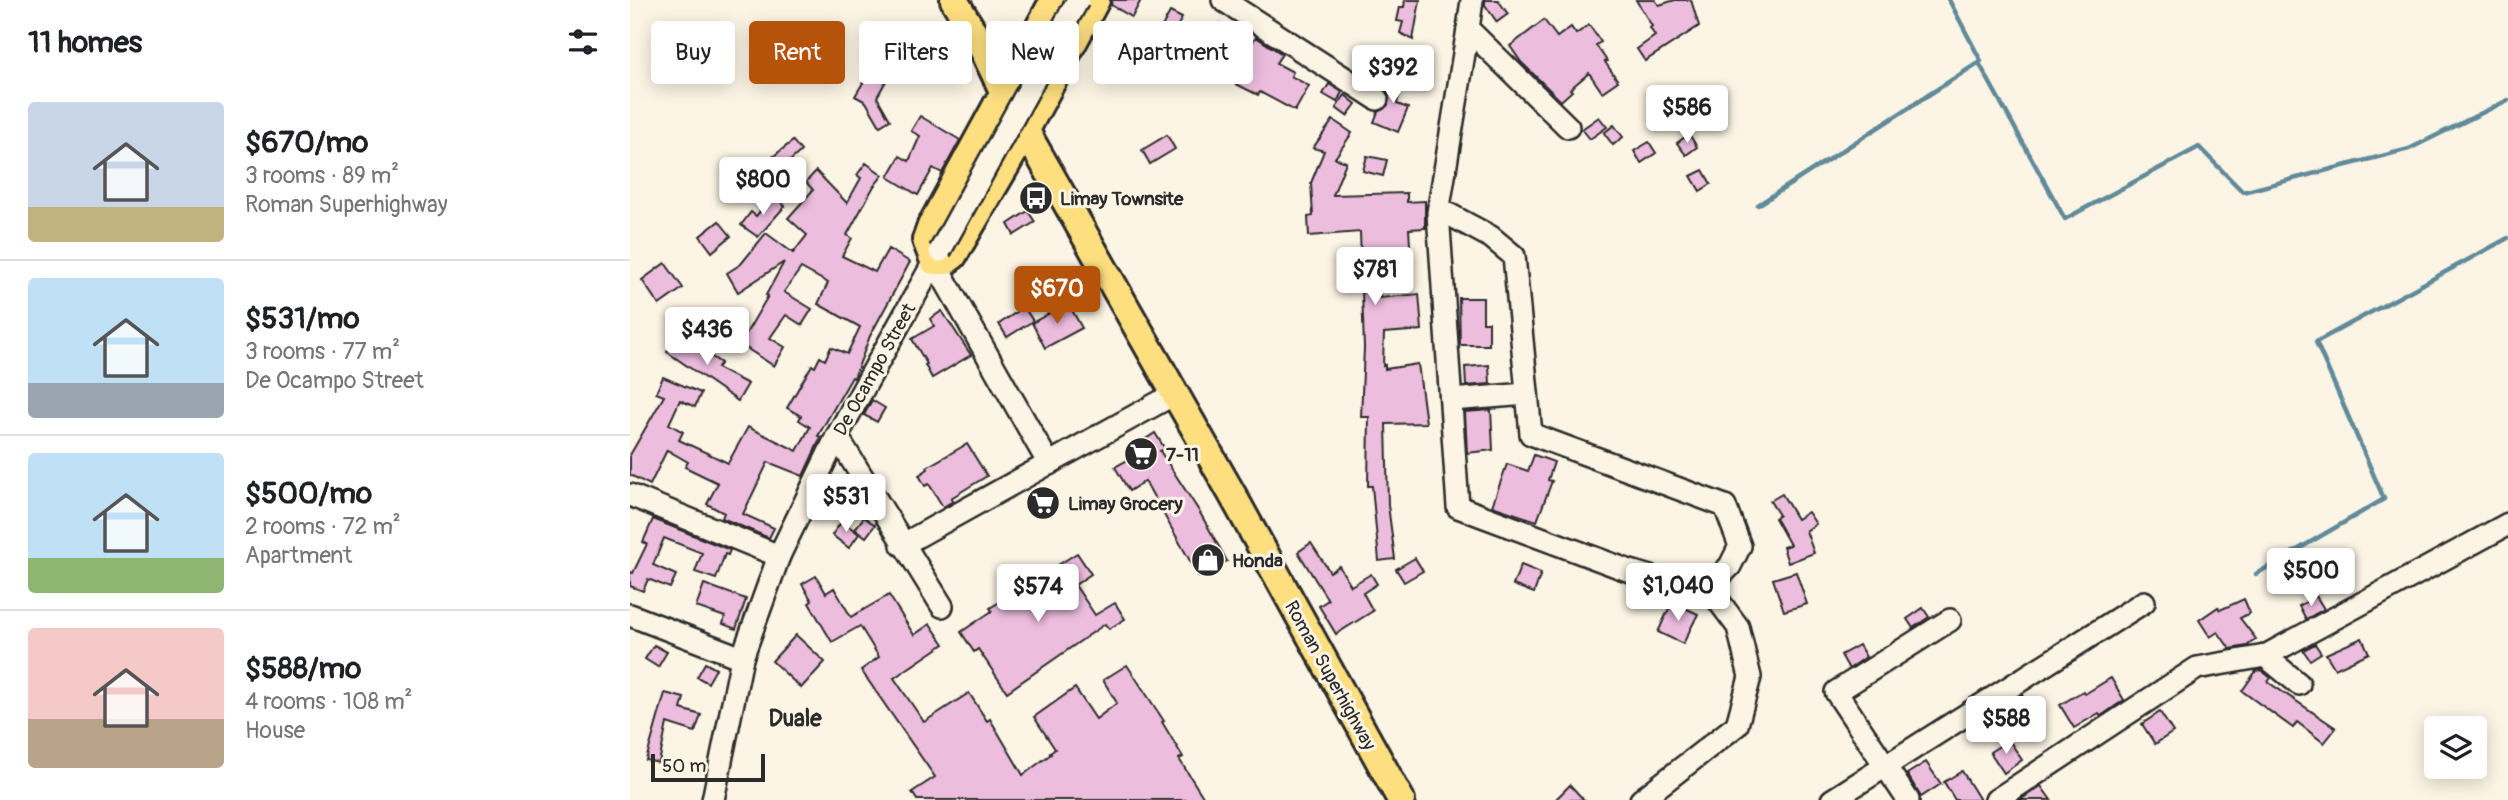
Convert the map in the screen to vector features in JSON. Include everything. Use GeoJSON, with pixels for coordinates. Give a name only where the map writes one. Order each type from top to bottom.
{"type":"FeatureCollection","features":[{"type":"Feature","properties":{"kind":"main road","name":"Roman Superhighway"},"geometry":{"type":"LineString","coordinates":[[954,0],[1401,800]]}},
{"type":"Feature","properties":{"kind":"main road"},"geometry":{"type":"LineString","coordinates":[[1054,0],[927,236],[926,243],[937,256],[946,261],[953,256],[1026,129],[1096,0]]}},
{"type":"Feature","properties":{"kind":"street","name":"De Ocampo Street"},"geometry":{"type":"LineString","coordinates":[[713,800],[742,659],[779,556],[837,436],[1078,0]]}},
{"type":"Feature","properties":{"kind":"street"},"geometry":{"type":"LineString","coordinates":[[1223,0],[1377,99]]}},
{"type":"Feature","properties":{"kind":"street"},"geometry":{"type":"LineString","coordinates":[[1472,0],[1439,209],[1458,507],[1627,569],[1715,596],[1738,627],[1750,677],[1737,725],[1641,800]]}},
{"type":"Feature","properties":{"kind":"street"},"geometry":{"type":"LineString","coordinates":[[1468,29],[1569,127]]}},
{"type":"Feature","properties":{"kind":"street"},"geometry":{"type":"LineString","coordinates":[[1439,209],[1491,237],[1514,256],[1531,434],[1725,506],[1740,546],[1730,566],[1704,592]]}},
{"type":"Feature","properties":{"kind":"street"},"geometry":{"type":"LineString","coordinates":[[937,256],[1049,464]]}},
{"type":"Feature","properties":{"kind":"street"},"geometry":{"type":"LineString","coordinates":[[902,545],[1175,393]]}},
{"type":"Feature","properties":{"kind":"street"},"geometry":{"type":"LineString","coordinates":[[1451,400],[1527,394]]}},
{"type":"Feature","properties":{"kind":"street"},"geometry":{"type":"LineString","coordinates":[[837,436],[942,606]]}},
{"type":"Feature","properties":{"kind":"street"},"geometry":{"type":"LineString","coordinates":[[630,495],[779,556]]}},
{"type":"Feature","properties":{"kind":"street"},"geometry":{"type":"LineString","coordinates":[[1996,800],[2197,668],[2265,656],[2508,524]]}},
{"type":"Feature","properties":{"kind":"street"},"geometry":{"type":"LineString","coordinates":[[1832,800],[2144,602]]}},
{"type":"Feature","properties":{"kind":"street"},"geometry":{"type":"LineString","coordinates":[[630,615],[742,659]]}},
{"type":"Feature","properties":{"kind":"street"},"geometry":{"type":"LineString","coordinates":[[1908,800],[1836,692],[1950,620]]}},
{"type":"Feature","properties":{"kind":"street"},"geometry":{"type":"LineString","coordinates":[[2265,656],[2300,684]]}},
{"type":"Feature","properties":{"kind":"building"},"geometry":{"type":"Polygon","coordinates":[[[1112,0],[1141,0],[1132,17],[1111,5],[1112,0]]]}},
{"type":"Feature","properties":{"kind":"building"},"geometry":{"type":"Polygon","coordinates":[[[1405,0],[1420,0],[1413,40],[1400,33],[1403,22],[1397,21],[1400,7],[1404,7],[1405,0]]]}},
{"type":"Feature","properties":{"kind":"building"},"geometry":{"type":"Polygon","coordinates":[[[1485,0],[1498,0],[1508,14],[1497,22],[1485,5],[1485,0]]]}},
{"type":"Feature","properties":{"kind":"building"},"geometry":{"type":"Polygon","coordinates":[[[1636,0],[1655,0],[1659,5],[1675,0],[1691,0],[1699,26],[1645,61],[1637,49],[1655,36],[1636,0]]]}},
{"type":"Feature","properties":{"kind":"building"},"geometry":{"type":"Polygon","coordinates":[[[1170,12],[1182,18],[1180,21],[1165,21],[1170,12]]]}},
{"type":"Feature","properties":{"kind":"building"},"geometry":{"type":"Polygon","coordinates":[[[1544,20],[1557,37],[1571,27],[1576,34],[1589,25],[1601,42],[1596,45],[1618,81],[1602,92],[1589,73],[1570,89],[1572,91],[1561,101],[1521,62],[1510,46],[1544,20]]]}},
{"type":"Feature","properties":{"kind":"building"},"geometry":{"type":"Polygon","coordinates":[[[1256,37],[1282,54],[1276,63],[1293,72],[1291,76],[1309,86],[1295,111],[1260,92],[1258,95],[1236,84],[1253,84],[1253,42],[1256,37]]]}},
{"type":"Feature","properties":{"kind":"building"},"geometry":{"type":"Polygon","coordinates":[[[1399,64],[1405,66],[1397,104],[1408,108],[1398,132],[1374,122],[1378,112],[1388,105],[1388,92],[1399,64]]]}},
{"type":"Feature","properties":{"kind":"building"},"geometry":{"type":"Polygon","coordinates":[[[862,84],[884,84],[877,97],[890,120],[880,126],[866,102],[855,96],[862,84]]]}},
{"type":"Feature","properties":{"kind":"building"},"geometry":{"type":"Polygon","coordinates":[[[1329,84],[1342,92],[1337,102],[1323,94],[1329,84]]]}},
{"type":"Feature","properties":{"kind":"building"},"geometry":{"type":"Polygon","coordinates":[[[1345,95],[1356,104],[1347,116],[1336,108],[1345,95]]]}},
{"type":"Feature","properties":{"kind":"building"},"geometry":{"type":"Polygon","coordinates":[[[920,116],[960,140],[942,173],[933,168],[918,195],[888,177],[900,156],[909,161],[920,136],[911,131],[920,116]]]}},
{"type":"Feature","properties":{"kind":"building"},"geometry":{"type":"Polygon","coordinates":[[[1599,117],[1607,127],[1590,139],[1582,129],[1599,117]]]}},
{"type":"Feature","properties":{"kind":"building"},"geometry":{"type":"Polygon","coordinates":[[[1333,120],[1352,133],[1335,158],[1346,162],[1333,195],[1407,193],[1407,202],[1425,201],[1425,228],[1409,229],[1411,261],[1380,263],[1380,298],[1419,294],[1422,330],[1384,333],[1383,366],[1385,365],[1385,369],[1418,364],[1426,423],[1386,424],[1388,505],[1395,559],[1379,561],[1372,486],[1368,486],[1369,417],[1361,417],[1364,348],[1360,232],[1309,236],[1308,217],[1313,216],[1311,183],[1324,151],[1313,148],[1333,120]]]}},
{"type":"Feature","properties":{"kind":"building"},"geometry":{"type":"Polygon","coordinates":[[[1614,125],[1623,137],[1613,145],[1604,133],[1614,125]]]}},
{"type":"Feature","properties":{"kind":"building"},"geometry":{"type":"Polygon","coordinates":[[[1689,134],[1697,147],[1686,155],[1677,143],[1689,134]]]}},
{"type":"Feature","properties":{"kind":"building"},"geometry":{"type":"Polygon","coordinates":[[[1167,135],[1175,149],[1150,164],[1142,150],[1167,135]]]}},
{"type":"Feature","properties":{"kind":"building"},"geometry":{"type":"Polygon","coordinates":[[[793,141],[801,151],[789,162],[793,169],[773,183],[761,166],[793,141]]]}},
{"type":"Feature","properties":{"kind":"building"},"geometry":{"type":"Polygon","coordinates":[[[1649,142],[1656,153],[1641,163],[1634,151],[1649,142]]]}},
{"type":"Feature","properties":{"kind":"building"},"geometry":{"type":"Polygon","coordinates":[[[1367,156],[1387,160],[1383,176],[1363,171],[1367,156]]]}},
{"type":"Feature","properties":{"kind":"building"},"geometry":{"type":"Polygon","coordinates":[[[866,163],[883,175],[847,235],[852,238],[842,256],[875,272],[888,249],[910,262],[870,336],[854,378],[852,377],[818,436],[821,437],[803,476],[768,462],[743,514],[774,528],[769,538],[722,518],[724,513],[707,504],[718,483],[685,467],[688,462],[667,450],[650,485],[630,475],[630,455],[664,396],[656,393],[663,377],[701,393],[695,407],[680,400],[669,424],[683,432],[679,440],[728,463],[748,427],[797,451],[810,427],[799,420],[801,416],[787,408],[812,365],[815,367],[820,357],[825,360],[831,347],[847,354],[860,327],[818,304],[828,283],[801,268],[784,292],[812,309],[802,325],[786,315],[770,338],[785,347],[774,366],[740,344],[784,262],[738,292],[727,273],[741,264],[766,233],[793,253],[807,235],[788,218],[813,190],[806,182],[816,171],[847,203],[861,178],[857,175],[866,163]]]}},
{"type":"Feature","properties":{"kind":"building"},"geometry":{"type":"Polygon","coordinates":[[[1703,170],[1711,184],[1700,191],[1691,176],[1703,170]]]}},
{"type":"Feature","properties":{"kind":"building"},"geometry":{"type":"Polygon","coordinates":[[[774,195],[785,206],[758,237],[741,225],[751,212],[756,216],[774,195]]]}},
{"type":"Feature","properties":{"kind":"building"},"geometry":{"type":"Polygon","coordinates":[[[1028,211],[1035,222],[1014,235],[1008,224],[1028,211]]]}},
{"type":"Feature","properties":{"kind":"building"},"geometry":{"type":"Polygon","coordinates":[[[719,221],[731,236],[712,252],[700,236],[719,221]]]}},
{"type":"Feature","properties":{"kind":"building"},"geometry":{"type":"Polygon","coordinates":[[[665,263],[683,288],[659,305],[642,280],[665,263]]]}},
{"type":"Feature","properties":{"kind":"building"},"geometry":{"type":"Polygon","coordinates":[[[1459,298],[1483,298],[1483,322],[1489,322],[1489,345],[1460,345],[1459,298]]]}},
{"type":"Feature","properties":{"kind":"building"},"geometry":{"type":"Polygon","coordinates":[[[1068,303],[1082,328],[1045,348],[1032,323],[1068,303]]]}},
{"type":"Feature","properties":{"kind":"building"},"geometry":{"type":"Polygon","coordinates":[[[1024,307],[1033,321],[1007,337],[999,324],[1024,307]]]}},
{"type":"Feature","properties":{"kind":"building"},"geometry":{"type":"Polygon","coordinates":[[[942,311],[971,355],[932,378],[912,339],[934,326],[930,319],[942,311]]]}},
{"type":"Feature","properties":{"kind":"building"},"geometry":{"type":"Polygon","coordinates":[[[678,335],[721,363],[717,368],[748,384],[738,401],[667,352],[678,335]]]}},
{"type":"Feature","properties":{"kind":"building"},"geometry":{"type":"Polygon","coordinates":[[[1489,365],[1490,384],[1466,386],[1465,367],[1489,365]]]}},
{"type":"Feature","properties":{"kind":"building"},"geometry":{"type":"Polygon","coordinates":[[[872,400],[885,408],[877,422],[864,415],[872,400]]]}},
{"type":"Feature","properties":{"kind":"building"},"geometry":{"type":"Polygon","coordinates":[[[1491,410],[1493,450],[1467,453],[1465,412],[1491,410]]]}},
{"type":"Feature","properties":{"kind":"building"},"geometry":{"type":"Polygon","coordinates":[[[1155,433],[1165,449],[1160,451],[1227,561],[1199,577],[1145,481],[1129,491],[1115,467],[1133,457],[1129,450],[1155,433]]]}},
{"type":"Feature","properties":{"kind":"building"},"geometry":{"type":"Polygon","coordinates":[[[967,444],[987,476],[951,498],[953,501],[943,507],[929,484],[925,486],[919,475],[928,469],[927,467],[967,444]]]}},
{"type":"Feature","properties":{"kind":"building"},"geometry":{"type":"Polygon","coordinates":[[[1534,455],[1554,462],[1548,480],[1552,481],[1537,521],[1492,506],[1507,464],[1528,471],[1534,455]]]}},
{"type":"Feature","properties":{"kind":"building"},"geometry":{"type":"Polygon","coordinates":[[[1782,494],[1797,519],[1808,512],[1816,524],[1806,531],[1814,553],[1788,563],[1783,547],[1790,545],[1775,518],[1779,515],[1770,501],[1782,494]]]}},
{"type":"Feature","properties":{"kind":"building"},"geometry":{"type":"Polygon","coordinates":[[[864,517],[875,525],[866,537],[855,529],[864,517]]]}},
{"type":"Feature","properties":{"kind":"building"},"geometry":{"type":"Polygon","coordinates":[[[653,519],[730,550],[728,555],[725,554],[716,579],[695,572],[702,553],[664,538],[653,565],[676,575],[670,588],[648,579],[643,591],[630,586],[630,572],[633,573],[647,544],[643,542],[653,519]]]}},
{"type":"Feature","properties":{"kind":"building"},"geometry":{"type":"Polygon","coordinates":[[[842,521],[859,534],[849,548],[832,535],[842,521]]]}},
{"type":"Feature","properties":{"kind":"building"},"geometry":{"type":"Polygon","coordinates":[[[1311,543],[1330,572],[1339,566],[1351,586],[1371,574],[1377,584],[1363,593],[1373,611],[1336,634],[1319,606],[1328,600],[1298,552],[1311,543]]]}},
{"type":"Feature","properties":{"kind":"building"},"geometry":{"type":"Polygon","coordinates":[[[1077,553],[1091,574],[1075,585],[1095,615],[1115,603],[1125,619],[1109,629],[1105,624],[1007,692],[978,649],[974,652],[961,632],[992,611],[990,608],[1077,553]]]}},
{"type":"Feature","properties":{"kind":"building"},"geometry":{"type":"Polygon","coordinates":[[[1415,558],[1423,571],[1404,582],[1396,569],[1415,558]]]}},
{"type":"Feature","properties":{"kind":"building"},"geometry":{"type":"Polygon","coordinates":[[[1521,565],[1541,573],[1534,593],[1513,585],[1521,565]]]}},
{"type":"Feature","properties":{"kind":"building"},"geometry":{"type":"Polygon","coordinates":[[[1796,572],[1807,604],[1784,611],[1773,579],[1796,572]]]}},
{"type":"Feature","properties":{"kind":"building"},"geometry":{"type":"Polygon","coordinates":[[[816,576],[826,593],[834,588],[851,617],[889,595],[914,635],[930,624],[944,644],[894,678],[924,722],[969,693],[987,721],[990,719],[1023,775],[1055,749],[1034,717],[1075,688],[1096,719],[1117,703],[1103,680],[1127,665],[1164,721],[1162,722],[1183,757],[1179,759],[1205,800],[917,800],[912,792],[935,777],[861,670],[879,657],[860,626],[832,642],[809,603],[812,601],[802,584],[816,576]]]}},
{"type":"Feature","properties":{"kind":"building"},"geometry":{"type":"Polygon","coordinates":[[[704,584],[746,599],[736,629],[723,624],[725,617],[696,607],[704,584]]]}},
{"type":"Feature","properties":{"kind":"building"},"geometry":{"type":"Polygon","coordinates":[[[2316,596],[2324,609],[2306,619],[2299,606],[2316,596]]]}},
{"type":"Feature","properties":{"kind":"building"},"geometry":{"type":"Polygon","coordinates":[[[2244,599],[2250,613],[2240,618],[2256,639],[2247,646],[2230,649],[2218,632],[2210,637],[2199,620],[2218,607],[2220,610],[2244,599]]]}},
{"type":"Feature","properties":{"kind":"building"},"geometry":{"type":"Polygon","coordinates":[[[1672,602],[1698,614],[1683,644],[1658,632],[1672,602]]]}},
{"type":"Feature","properties":{"kind":"building"},"geometry":{"type":"Polygon","coordinates":[[[1923,608],[1929,617],[1913,628],[1907,619],[1923,608]]]}},
{"type":"Feature","properties":{"kind":"building"},"geometry":{"type":"Polygon","coordinates":[[[796,635],[825,662],[801,688],[772,661],[796,635]]]}},
{"type":"Feature","properties":{"kind":"building"},"geometry":{"type":"Polygon","coordinates":[[[2362,638],[2369,653],[2335,669],[2326,654],[2362,638]]]}},
{"type":"Feature","properties":{"kind":"building"},"geometry":{"type":"Polygon","coordinates":[[[2315,644],[2321,653],[2310,660],[2303,650],[2315,644]]]}},
{"type":"Feature","properties":{"kind":"building"},"geometry":{"type":"Polygon","coordinates":[[[654,645],[667,652],[658,667],[645,659],[654,645]]]}},
{"type":"Feature","properties":{"kind":"building"},"geometry":{"type":"Polygon","coordinates":[[[1859,645],[1866,657],[1849,669],[1841,655],[1859,645]]]}},
{"type":"Feature","properties":{"kind":"building"},"geometry":{"type":"Polygon","coordinates":[[[705,663],[716,669],[708,683],[697,677],[705,663]]]}},
{"type":"Feature","properties":{"kind":"building"},"geometry":{"type":"Polygon","coordinates":[[[2261,670],[2271,678],[2268,682],[2336,728],[2324,743],[2297,722],[2293,728],[2242,691],[2256,671],[2261,670]]]}},
{"type":"Feature","properties":{"kind":"building"},"geometry":{"type":"Polygon","coordinates":[[[2111,678],[2124,700],[2101,716],[2099,713],[2074,728],[2060,705],[2111,678]]]}},
{"type":"Feature","properties":{"kind":"building"},"geometry":{"type":"Polygon","coordinates":[[[665,693],[684,698],[681,709],[701,715],[695,732],[667,723],[659,763],[646,760],[665,693]]]}},
{"type":"Feature","properties":{"kind":"building"},"geometry":{"type":"Polygon","coordinates":[[[2022,695],[2038,721],[2013,737],[1997,711],[2022,695]]]}},
{"type":"Feature","properties":{"kind":"building"},"geometry":{"type":"Polygon","coordinates":[[[2160,712],[2173,732],[2155,744],[2142,724],[2160,712]]]}},
{"type":"Feature","properties":{"kind":"building"},"geometry":{"type":"Polygon","coordinates":[[[2009,740],[2022,760],[2004,773],[1990,752],[2009,740]]]}},
{"type":"Feature","properties":{"kind":"building"},"geometry":{"type":"Polygon","coordinates":[[[1926,762],[1941,784],[1921,797],[1907,774],[1926,762]]]}},
{"type":"Feature","properties":{"kind":"building"},"geometry":{"type":"Polygon","coordinates":[[[1962,771],[1980,800],[1955,800],[1944,782],[1962,771]]]}},
{"type":"Feature","properties":{"kind":"building"},"geometry":{"type":"Polygon","coordinates":[[[1570,785],[1584,800],[1555,800],[1570,785]]]}},
{"type":"Feature","properties":{"kind":"building"},"geometry":{"type":"Polygon","coordinates":[[[2041,786],[2051,800],[2020,800],[2041,786]]]}},
{"type":"Feature","properties":{"kind":"waterway"},"geometry":{"type":"LineString","coordinates":[[1758,205],[1981,61],[1949,0]]}},
{"type":"Feature","properties":{"kind":"waterway"},"geometry":{"type":"LineString","coordinates":[[1979,63],[2065,219],[2199,147],[2243,192],[2409,149],[2508,100]]}},
{"type":"Feature","properties":{"kind":"waterway"},"geometry":{"type":"LineString","coordinates":[[2256,574],[2384,499],[2316,342],[2508,238]]}},
{"type":"Feature","properties":{"kind":"place","name":"Limay Townsite"},"geometry":{"type":"Point","coordinates":[1036,198]}},
{"type":"Feature","properties":{"kind":"place","name":"7-11"},"geometry":{"type":"Point","coordinates":[1141,454]}},
{"type":"Feature","properties":{"kind":"place","name":"Limay Grocery"},"geometry":{"type":"Point","coordinates":[1043,503]}},
{"type":"Feature","properties":{"kind":"place","name":"Honda"},"geometry":{"type":"Point","coordinates":[1208,560]}},
{"type":"Feature","properties":{"kind":"district","name":"Duale"},"geometry":{"type":"Point","coordinates":[795,718]}}]}
